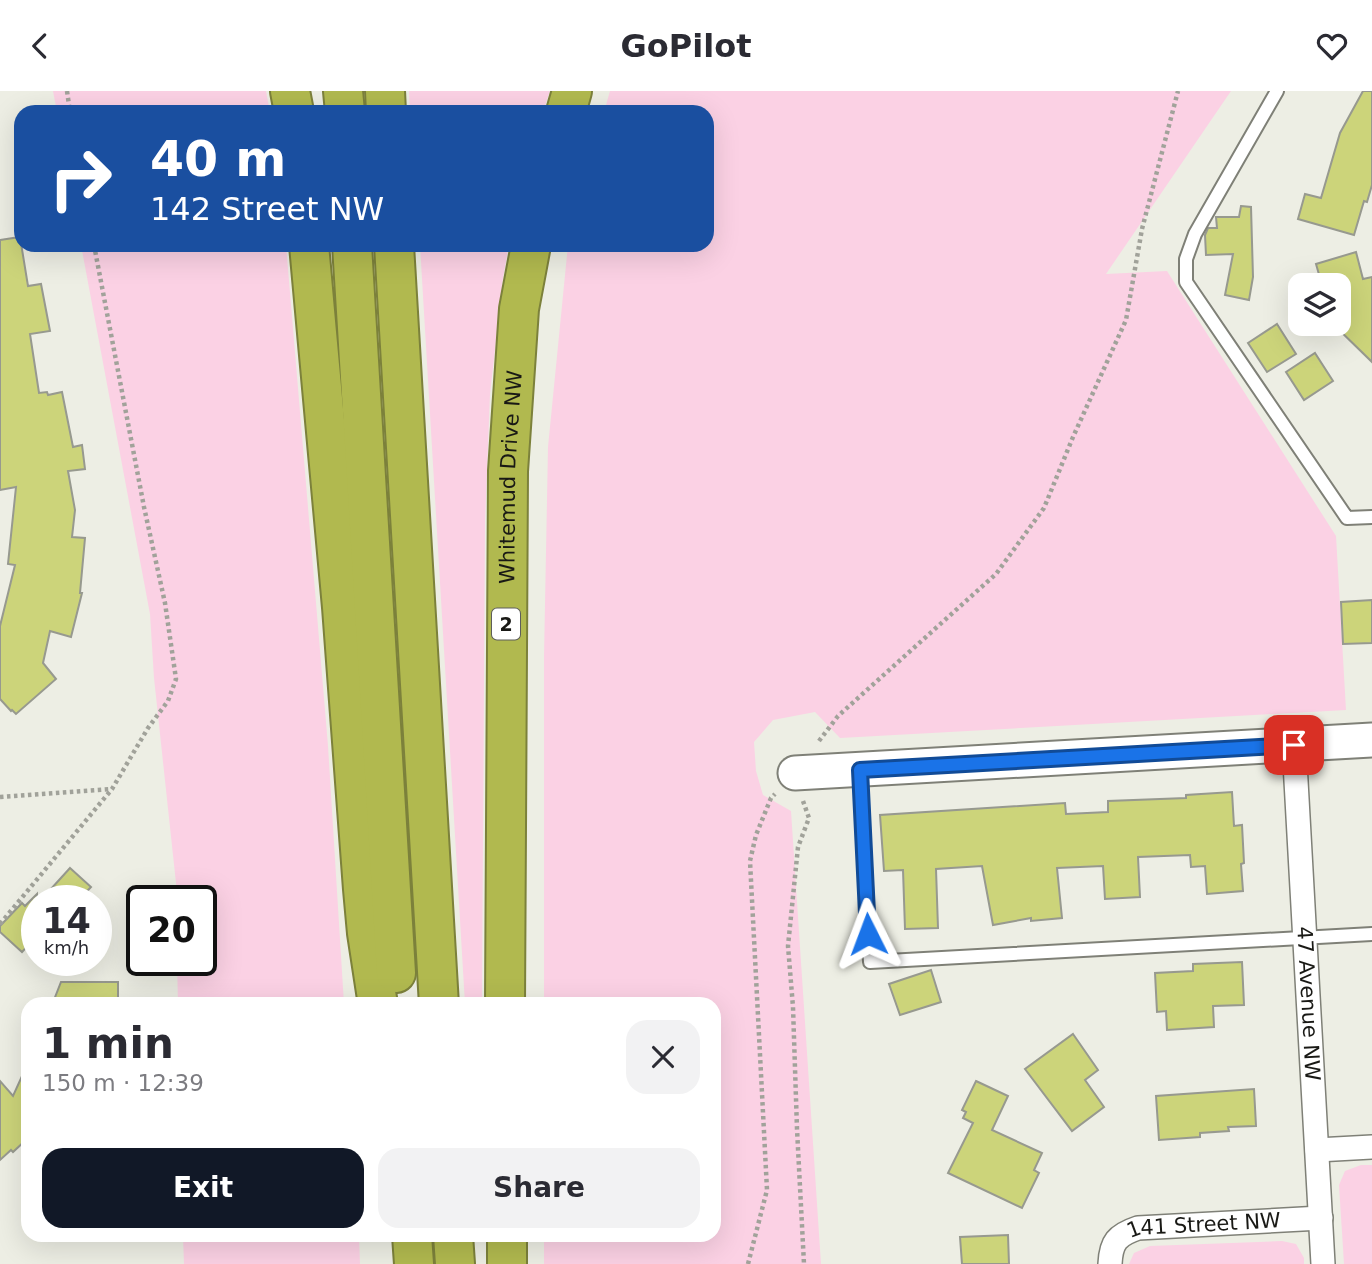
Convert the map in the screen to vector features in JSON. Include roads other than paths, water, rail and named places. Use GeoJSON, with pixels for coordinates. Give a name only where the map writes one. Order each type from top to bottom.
{"type":"FeatureCollection","features":[{"type":"Feature","properties":{"kind":"highway"},"geometry":{"type":"LineString","coordinates":[[310,252],[341,594],[363,889],[377,997]]}},
{"type":"Feature","properties":{"kind":"highway"},"geometry":{"type":"LineString","coordinates":[[352,252],[398,997]]}},
{"type":"Feature","properties":{"kind":"highway"},"geometry":{"type":"LineString","coordinates":[[394,252],[439,997]]}},
{"type":"Feature","properties":{"kind":"highway","name":"Whitemud Drive NW"},"geometry":{"type":"LineString","coordinates":[[505,997],[508,471],[519,309],[530,252]]}},
{"type":"Feature","properties":{"kind":"highway"},"geometry":{"type":"LineString","coordinates":[[412,1242],[414,1264]]}},
{"type":"Feature","properties":{"kind":"highway"},"geometry":{"type":"LineString","coordinates":[[453,1242],[455,1264]]}},
{"type":"Feature","properties":{"kind":"highway"},"geometry":{"type":"LineString","coordinates":[[507,1242],[507,1264]]}},
{"type":"Feature","properties":{"kind":"street"},"geometry":{"type":"LineString","coordinates":[[795,773],[1372,740]]}},
{"type":"Feature","properties":{"kind":"street","name":"47 Avenue NW"},"geometry":{"type":"LineString","coordinates":[[1294,745],[1323,1264]]}},
{"type":"Feature","properties":{"kind":"street"},"geometry":{"type":"LineString","coordinates":[[1317,1150],[1372,1147]]}},
{"type":"Feature","properties":{"kind":"street","name":"141 Street NW"},"geometry":{"type":"LineString","coordinates":[[1110,1264],[1112,1247],[1116,1241],[1122,1235],[1138,1229],[1321,1218]]}},
{"type":"Feature","properties":{"kind":"lane"},"geometry":{"type":"LineString","coordinates":[[1277,91],[1195,235],[1186,259],[1186,282],[1348,518],[1372,517]]}},
{"type":"Feature","properties":{"kind":"lane"},"geometry":{"type":"LineString","coordinates":[[860,770],[870,962],[1372,934]]}}]}
